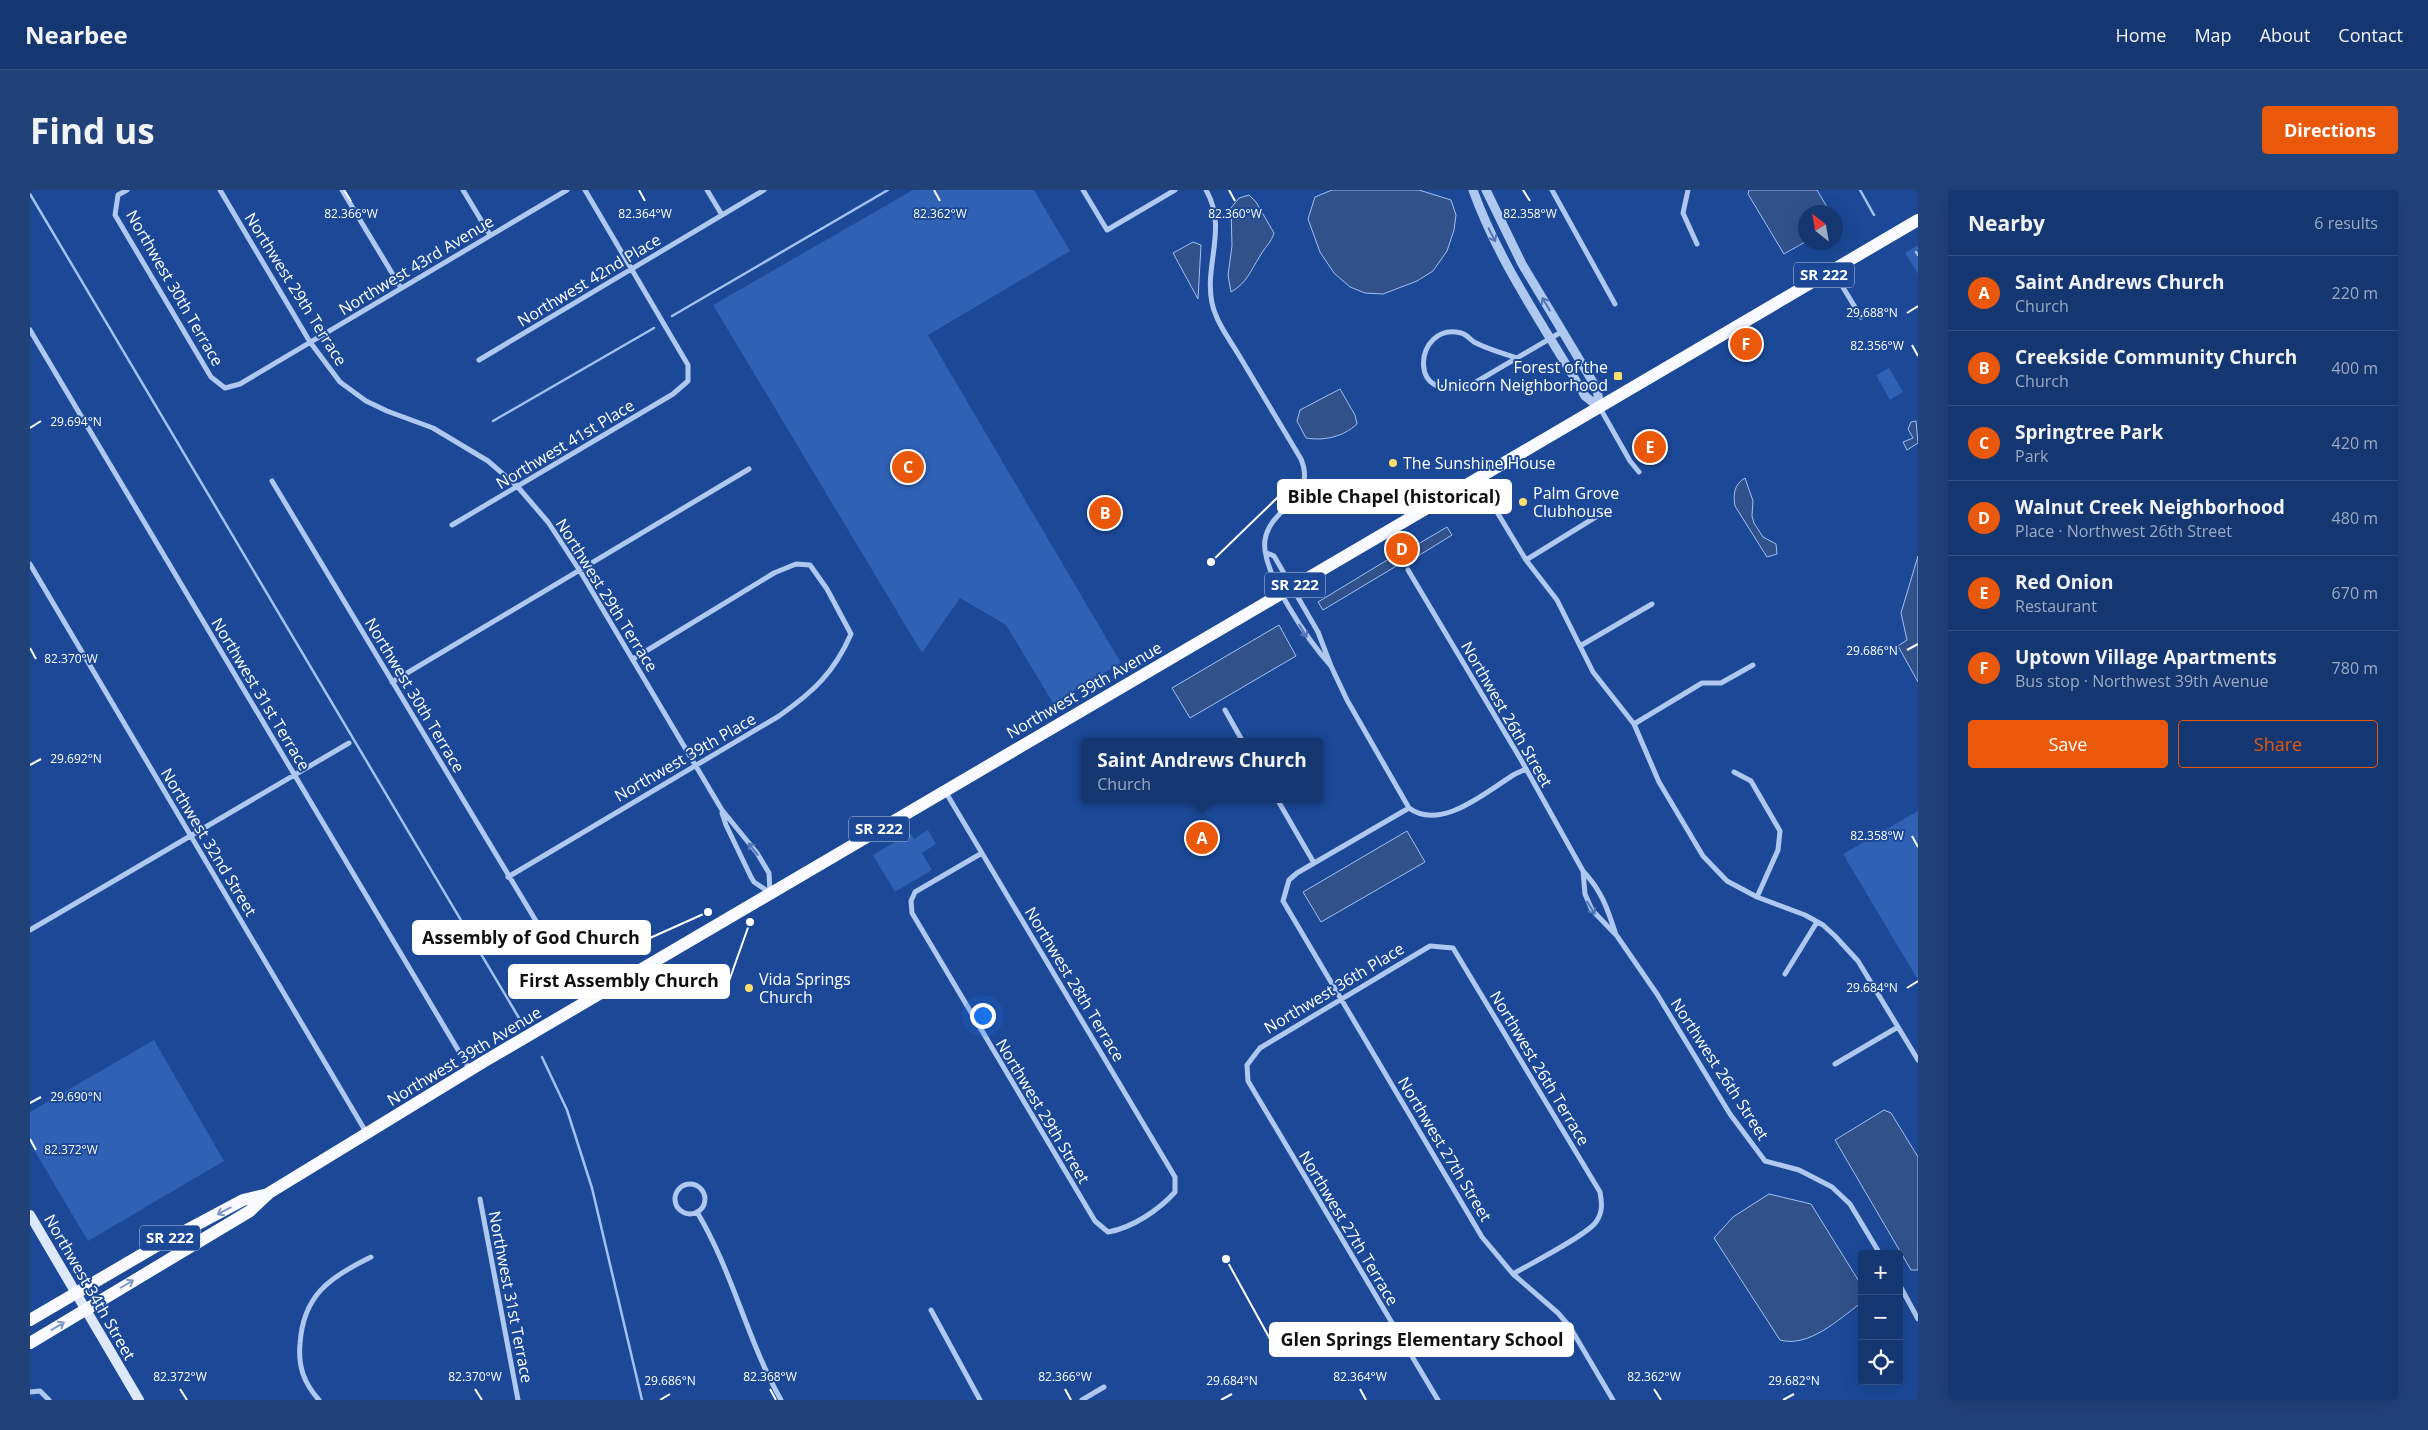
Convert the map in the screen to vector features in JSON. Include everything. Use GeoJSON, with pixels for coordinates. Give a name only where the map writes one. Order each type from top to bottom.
{"type":"FeatureCollection","features":[{"type":"Feature","properties":{"kind":"main road","name":"Northwest 39th Avenue"},"geometry":{"type":"LineString","coordinates":[[30,1343],[250,1212],[269,1193],[470,1071],[944,790],[1600,408],[1918,220]]}},
{"type":"Feature","properties":{"kind":"main road","name":"Northwest 39th Avenue"},"geometry":{"type":"LineString","coordinates":[[30,1320],[153,1248],[243,1200],[269,1193]]}},
{"type":"Feature","properties":{"kind":"main road","name":"Northwest 34th Street"},"geometry":{"type":"LineString","coordinates":[[30,1215],[139,1400]]}},
{"type":"Feature","properties":{"kind":"main road","name":"Northwest 39th Avenue"},"geometry":{"type":"LineString","coordinates":[[30,1329],[67,1306],[76,1293]]}},
{"type":"Feature","properties":{"kind":"street","name":"Northwest 30th Terrace"},"geometry":{"type":"LineString","coordinates":[[127,190],[118,195],[116,215],[211,377],[225,388]]}},
{"type":"Feature","properties":{"kind":"street","name":"Northwest 29th Terrace"},"geometry":{"type":"LineString","coordinates":[[220,190],[310,342],[340,382],[366,401],[387,412],[433,428],[488,461],[517,486],[548,522],[580,571],[722,810],[757,853],[769,873],[770,893]]}},
{"type":"Feature","properties":{"kind":"street"},"geometry":{"type":"LineString","coordinates":[[342,190],[401,288]]}},
{"type":"Feature","properties":{"kind":"street"},"geometry":{"type":"LineString","coordinates":[[463,190],[490,235]]}},
{"type":"Feature","properties":{"kind":"street","name":"Northwest 43rd Avenue"},"geometry":{"type":"LineString","coordinates":[[225,388],[240,384],[567,190]]}},
{"type":"Feature","properties":{"kind":"street"},"geometry":{"type":"LineString","coordinates":[[585,190],[632,269]]}},
{"type":"Feature","properties":{"kind":"street"},"geometry":{"type":"LineString","coordinates":[[707,190],[722,215]]}},
{"type":"Feature","properties":{"kind":"street","name":"Northwest 42nd Place"},"geometry":{"type":"LineString","coordinates":[[479,360],[764,190]]}},
{"type":"Feature","properties":{"kind":"street"},"geometry":{"type":"LineString","coordinates":[[1084,190],[1107,230],[1175,190]]}},
{"type":"Feature","properties":{"kind":"street"},"geometry":{"type":"LineString","coordinates":[[1206,190],[1214,213],[1216,228],[1212,302],[1222,326],[1306,470],[1305,484],[1270,528],[1265,540],[1266,561],[1318,632],[1330,666],[1346,700],[1410,808],[1418,814],[1428,816],[1448,814],[1526,769]]}},
{"type":"Feature","properties":{"kind":"street"},"geometry":{"type":"LineString","coordinates":[[1473,190],[1501,253],[1585,396],[1600,408]]}},
{"type":"Feature","properties":{"kind":"street"},"geometry":{"type":"LineString","coordinates":[[1486,190],[1518,256],[1597,389],[1600,408],[1630,461],[1640,472]]}},
{"type":"Feature","properties":{"kind":"street"},"geometry":{"type":"LineString","coordinates":[[1552,190],[1615,304]]}},
{"type":"Feature","properties":{"kind":"street"},"geometry":{"type":"LineString","coordinates":[[1688,190],[1683,213],[1698,244]]}},
{"type":"Feature","properties":{"kind":"street","name":"Northwest 41st Place"},"geometry":{"type":"LineString","coordinates":[[452,525],[673,394],[688,381],[688,365],[632,269]]}},
{"type":"Feature","properties":{"kind":"street"},"geometry":{"type":"LineString","coordinates":[[1833,270],[1860,317]]}},
{"type":"Feature","properties":{"kind":"street","name":"Northwest 31st Terrace"},"geometry":{"type":"LineString","coordinates":[[30,330],[470,1071]]}},
{"type":"Feature","properties":{"kind":"street"},"geometry":{"type":"LineString","coordinates":[[1517,358],[1482,346],[1462,333],[1448,332],[1433,339],[1426,349],[1422,364],[1430,381],[1440,389],[1452,390],[1476,382],[1517,358],[1551,338],[1562,331]]}},
{"type":"Feature","properties":{"kind":"street"},"geometry":{"type":"LineString","coordinates":[[392,682],[749,469]]}},
{"type":"Feature","properties":{"kind":"street"},"geometry":{"type":"LineString","coordinates":[[1477,478],[1526,560],[1557,600],[1593,672],[1634,724],[1659,782],[1703,856],[1727,881],[1756,897],[1783,906],[1817,922],[1836,936],[1858,961],[1918,1060]]}},
{"type":"Feature","properties":{"kind":"street","name":"Northwest 30th Terrace"},"geometry":{"type":"LineString","coordinates":[[272,482],[536,921]]}},
{"type":"Feature","properties":{"kind":"street"},"geometry":{"type":"LineString","coordinates":[[1526,560],[1599,515]]}},
{"type":"Feature","properties":{"kind":"street"},"geometry":{"type":"LineString","coordinates":[[1267,553],[1274,556],[1310,643],[1330,666]]}},
{"type":"Feature","properties":{"kind":"street","name":"Northwest 32nd Street"},"geometry":{"type":"LineString","coordinates":[[30,564],[366,1133]]}},
{"type":"Feature","properties":{"kind":"street","name":"Northwest 39th Place"},"geometry":{"type":"LineString","coordinates":[[508,877],[779,716],[811,693],[830,671],[842,653],[851,634],[827,589],[810,565],[796,564],[774,573],[632,659]]}},
{"type":"Feature","properties":{"kind":"street","name":"Northwest 26th Street"},"geometry":{"type":"LineString","coordinates":[[1408,570],[1526,769],[1583,872],[1594,883],[1604,899],[1617,936]]}},
{"type":"Feature","properties":{"kind":"street"},"geometry":{"type":"LineString","coordinates":[[1580,646],[1652,604]]}},
{"type":"Feature","properties":{"kind":"street"},"geometry":{"type":"LineString","coordinates":[[1634,724],[1702,683],[1721,684],[1753,664]]}},
{"type":"Feature","properties":{"kind":"street"},"geometry":{"type":"LineString","coordinates":[[1225,710],[1241,738]]}},
{"type":"Feature","properties":{"kind":"street"},"geometry":{"type":"LineString","coordinates":[[30,930],[349,743]]}},
{"type":"Feature","properties":{"kind":"street"},"geometry":{"type":"LineString","coordinates":[[1734,772],[1751,781],[1780,831],[1778,850],[1756,897]]}},
{"type":"Feature","properties":{"kind":"street","name":"Northwest 28th Terrace"},"geometry":{"type":"LineString","coordinates":[[944,790],[1175,1177],[1175,1192],[1164,1204],[1120,1230],[1108,1232]]}},
{"type":"Feature","properties":{"kind":"street"},"geometry":{"type":"LineString","coordinates":[[1279,803],[1314,863],[1410,808]]}},
{"type":"Feature","properties":{"kind":"street","name":"Northwest 29th Terrace"},"geometry":{"type":"LineString","coordinates":[[722,810],[726,825],[751,877],[754,882],[770,893]]}},
{"type":"Feature","properties":{"kind":"street","name":"Northwest 29th Street"},"geometry":{"type":"LineString","coordinates":[[982,853],[915,892],[910,901],[912,912],[1095,1221],[1108,1232]]}},
{"type":"Feature","properties":{"kind":"street","name":"Northwest 27th Street"},"geometry":{"type":"LineString","coordinates":[[1314,863],[1289,880],[1284,892],[1283,901],[1287,910],[1482,1237],[1513,1274],[1558,1313],[1570,1327],[1613,1400]]}},
{"type":"Feature","properties":{"kind":"street","name":"Northwest 26th Street"},"geometry":{"type":"LineString","coordinates":[[1583,872],[1587,903],[1596,916],[1617,936],[1657,994],[1730,1114],[1765,1161],[1799,1170],[1832,1187],[1850,1204],[1878,1250]]}},
{"type":"Feature","properties":{"kind":"street"},"geometry":{"type":"LineString","coordinates":[[1784,974],[1817,922]]}},
{"type":"Feature","properties":{"kind":"street","name":"Northwest 36th Place"},"geometry":{"type":"LineString","coordinates":[[1247,1065],[1260,1048],[1341,998],[1430,946],[1442,945]]}},
{"type":"Feature","properties":{"kind":"street","name":"Northwest 26th Terrace"},"geometry":{"type":"LineString","coordinates":[[1442,945],[1453,948],[1600,1192],[1601,1213],[1591,1228],[1513,1274]]}},
{"type":"Feature","properties":{"kind":"street"},"geometry":{"type":"LineString","coordinates":[[1835,1064],[1898,1027]]}},
{"type":"Feature","properties":{"kind":"street","name":"Northwest 27th Terrace"},"geometry":{"type":"LineString","coordinates":[[1247,1065],[1248,1081],[1252,1089],[1438,1400]]}},
{"type":"Feature","properties":{"kind":"street"},"geometry":{"type":"LineString","coordinates":[[684,1186],[698,1187],[704,1195],[704,1205],[698,1212],[688,1214],[676,1206],[675,1196],[684,1186]]}},
{"type":"Feature","properties":{"kind":"street","name":"Northwest 31st Terrace"},"geometry":{"type":"LineString","coordinates":[[480,1199],[518,1400]]}},
{"type":"Feature","properties":{"kind":"street"},"geometry":{"type":"LineString","coordinates":[[698,1212],[727,1268],[761,1360],[781,1400]]}},
{"type":"Feature","properties":{"kind":"street"},"geometry":{"type":"LineString","coordinates":[[319,1400],[306,1383],[299,1363],[300,1332],[303,1318],[314,1297],[323,1287],[346,1269],[371,1257]]}},
{"type":"Feature","properties":{"kind":"street"},"geometry":{"type":"LineString","coordinates":[[1903,1291],[1918,1319]]}},
{"type":"Feature","properties":{"kind":"street"},"geometry":{"type":"LineString","coordinates":[[931,1310],[980,1400]]}},
{"type":"Feature","properties":{"kind":"street"},"geometry":{"type":"LineString","coordinates":[[1082,1400],[1104,1387]]}},
{"type":"Feature","properties":{"kind":"street"},"geometry":{"type":"LineString","coordinates":[[30,1392],[40,1391],[49,1400]]}},
{"type":"Feature","properties":{"kind":"shaded area"},"geometry":{"type":"Polygon","coordinates":[[[913,190],[1034,190],[1070,251],[928,335],[1121,663],[1053,703],[1006,625],[960,598],[922,653],[713,305],[913,190]]]}},
{"type":"Feature","properties":{"kind":"shaded area"},"geometry":{"type":"Polygon","coordinates":[[[1332,190],[1419,190],[1451,200],[1456,215],[1454,230],[1447,251],[1433,271],[1417,281],[1383,294],[1365,293],[1350,287],[1334,273],[1320,252],[1308,219],[1315,197],[1332,190]]]}},
{"type":"Feature","properties":{"kind":"shaded area"},"geometry":{"type":"Polygon","coordinates":[[[1749,190],[1817,190],[1826,205],[1798,205],[1798,246],[1784,254],[1748,194],[1749,190]]]}},
{"type":"Feature","properties":{"kind":"shaded area"},"geometry":{"type":"Polygon","coordinates":[[[1249,195],[1256,202],[1274,233],[1248,276],[1241,285],[1231,292],[1228,275],[1232,246],[1231,208],[1239,198],[1249,195]]]}},
{"type":"Feature","properties":{"kind":"shaded area"},"geometry":{"type":"Polygon","coordinates":[[[1193,242],[1201,245],[1198,299],[1173,253],[1193,242]]]}},
{"type":"Feature","properties":{"kind":"shaded area"},"geometry":{"type":"Polygon","coordinates":[[[1918,245],[1918,274],[1905,253],[1918,245]]]}},
{"type":"Feature","properties":{"kind":"shaded area"},"geometry":{"type":"Polygon","coordinates":[[[1889,368],[1903,392],[1890,400],[1876,375],[1889,368]]]}},
{"type":"Feature","properties":{"kind":"shaded area"},"geometry":{"type":"Polygon","coordinates":[[[1340,389],[1355,415],[1357,424],[1346,432],[1333,437],[1320,439],[1306,438],[1297,421],[1300,410],[1340,389]]]}},
{"type":"Feature","properties":{"kind":"shaded area"},"geometry":{"type":"Polygon","coordinates":[[[1916,421],[1918,443],[1907,450],[1903,442],[1913,438],[1908,429],[1911,422],[1916,421]]]}},
{"type":"Feature","properties":{"kind":"shaded area"},"geometry":{"type":"Polygon","coordinates":[[[1745,478],[1753,501],[1752,516],[1754,523],[1763,537],[1776,544],[1777,554],[1767,557],[1735,506],[1735,490],[1741,480],[1745,478]]]}},
{"type":"Feature","properties":{"kind":"shaded area"},"geometry":{"type":"Polygon","coordinates":[[[1447,527],[1452,535],[1418,556],[1413,547],[1447,527]]]}},
{"type":"Feature","properties":{"kind":"shaded area"},"geometry":{"type":"Polygon","coordinates":[[[1397,554],[1403,562],[1323,610],[1318,602],[1397,554]]]}},
{"type":"Feature","properties":{"kind":"shaded area"},"geometry":{"type":"Polygon","coordinates":[[[1918,556],[1918,682],[1898,646],[1907,640],[1901,613],[1918,556]]]}},
{"type":"Feature","properties":{"kind":"shaded area"},"geometry":{"type":"Polygon","coordinates":[[[1279,625],[1296,656],[1190,718],[1172,688],[1279,625]]]}},
{"type":"Feature","properties":{"kind":"shaded area"},"geometry":{"type":"Polygon","coordinates":[[[1918,811],[1918,980],[1843,854],[1918,811]]]}},
{"type":"Feature","properties":{"kind":"shaded area"},"geometry":{"type":"Polygon","coordinates":[[[928,830],[936,844],[922,853],[932,870],[895,892],[873,855],[910,833],[914,839],[928,830]]]}},
{"type":"Feature","properties":{"kind":"shaded area"},"geometry":{"type":"Polygon","coordinates":[[[1407,831],[1425,862],[1321,922],[1303,892],[1407,831]]]}},
{"type":"Feature","properties":{"kind":"shaded area"},"geometry":{"type":"Polygon","coordinates":[[[154,1040],[224,1161],[88,1241],[30,1143],[30,1112],[154,1040]]]}},
{"type":"Feature","properties":{"kind":"shaded area"},"geometry":{"type":"Polygon","coordinates":[[[1884,1110],[1891,1113],[1918,1157],[1918,1270],[1911,1270],[1903,1256],[1903,1250],[1899,1250],[1835,1140],[1884,1110]]]}},
{"type":"Feature","properties":{"kind":"shaded area"},"geometry":{"type":"Polygon","coordinates":[[[1769,1194],[1811,1204],[1858,1280],[1858,1305],[1813,1336],[1802,1340],[1780,1340],[1714,1238],[1733,1217],[1769,1194]]]}},
{"type":"Feature","properties":{"kind":"waterway"},"geometry":{"type":"LineString","coordinates":[[672,316],[888,190]]}},
{"type":"Feature","properties":{"kind":"waterway"},"geometry":{"type":"LineString","coordinates":[[1860,190],[1874,215]]}},
{"type":"Feature","properties":{"kind":"waterway"},"geometry":{"type":"LineString","coordinates":[[30,194],[519,1018]]}},
{"type":"Feature","properties":{"kind":"waterway"},"geometry":{"type":"LineString","coordinates":[[493,421],[654,328]]}},
{"type":"Feature","properties":{"kind":"waterway"},"geometry":{"type":"LineString","coordinates":[[542,1057],[567,1110],[592,1188],[642,1400]]}},
{"type":"Feature","properties":{"kind":"place","name":"Uptown Village Apartments"},"geometry":{"type":"Point","coordinates":[1746,344]}},
{"type":"Feature","properties":{"kind":"place","name":"Forest of the Unicorn Neighborhood"},"geometry":{"type":"Point","coordinates":[1618,376]}},
{"type":"Feature","properties":{"kind":"place","name":"Red Onion"},"geometry":{"type":"Point","coordinates":[1650,447]}},
{"type":"Feature","properties":{"kind":"place","name":"The Sunshine House"},"geometry":{"type":"Point","coordinates":[1393,463]}},
{"type":"Feature","properties":{"kind":"place","name":"Springtree Park"},"geometry":{"type":"Point","coordinates":[908,467]}},
{"type":"Feature","properties":{"kind":"place","name":"Palm Grove Clubhouse"},"geometry":{"type":"Point","coordinates":[1523,502]}},
{"type":"Feature","properties":{"kind":"place","name":"Creekside Community Church"},"geometry":{"type":"Point","coordinates":[1105,513]}},
{"type":"Feature","properties":{"kind":"place","name":"Walnut Creek Neighborhood"},"geometry":{"type":"Point","coordinates":[1402,549]}},
{"type":"Feature","properties":{"kind":"place","name":"Bible Chapel (historical)"},"geometry":{"type":"Point","coordinates":[1211,562]}},
{"type":"Feature","properties":{"kind":"place","name":"Saint Andrews Church"},"geometry":{"type":"Point","coordinates":[1202,838]}},
{"type":"Feature","properties":{"kind":"place","name":"Assembly of God Church"},"geometry":{"type":"Point","coordinates":[708,912]}},
{"type":"Feature","properties":{"kind":"place","name":"First Assembly Church"},"geometry":{"type":"Point","coordinates":[750,922]}},
{"type":"Feature","properties":{"kind":"place","name":"Vida Springs Church"},"geometry":{"type":"Point","coordinates":[749,988]}},
{"type":"Feature","properties":{"kind":"place","name":"Glen Springs Elementary School"},"geometry":{"type":"Point","coordinates":[1226,1259]}}]}
